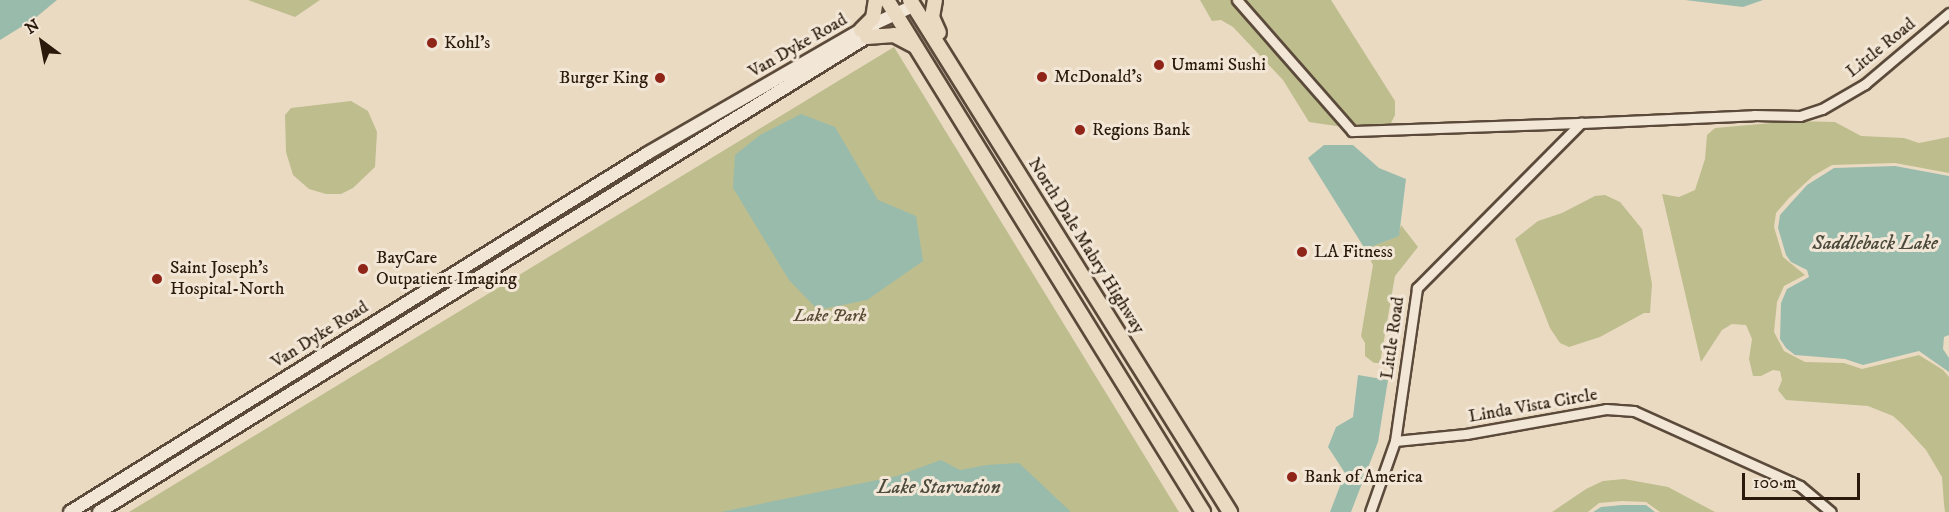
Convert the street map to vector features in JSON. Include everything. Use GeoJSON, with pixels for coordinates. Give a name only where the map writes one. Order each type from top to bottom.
{"type":"FeatureCollection","features":[{"type":"Feature","properties":{"kind":"main road"},"geometry":{"type":"LineString","coordinates":[[876,0],[873,18],[864,34],[894,34],[915,47]]}},
{"type":"Feature","properties":{"kind":"main road"},"geometry":{"type":"LineString","coordinates":[[887,0],[1203,512]]}},
{"type":"Feature","properties":{"kind":"main road"},"geometry":{"type":"LineString","coordinates":[[935,0],[931,10],[935,25],[1160,390],[1168,414],[1166,451]]}},
{"type":"Feature","properties":{"kind":"main road","name":"Van Dyke Road"},"geometry":{"type":"LineString","coordinates":[[70,512],[648,153],[897,16],[912,3]]}},
{"type":"Feature","properties":{"kind":"main road","name":"North Dale Mabry Highway"},"geometry":{"type":"LineString","coordinates":[[912,3],[1230,512]]}},
{"type":"Feature","properties":{"kind":"main road","name":"Van Dyke Road"},"geometry":{"type":"LineString","coordinates":[[99,512],[503,262],[864,34]]}},
{"type":"Feature","properties":{"kind":"main road"},"geometry":{"type":"LineString","coordinates":[[503,262],[553,224],[637,170],[646,161],[648,153]]}},
{"type":"Feature","properties":{"kind":"main road"},"geometry":{"type":"LineString","coordinates":[[1077,308],[1093,321],[1147,408],[1163,419],[1168,414]]}},
{"type":"Feature","properties":{"kind":"main road"},"geometry":{"type":"LineString","coordinates":[[88,512],[161,465],[176,452],[177,445]]}},
{"type":"Feature","properties":{"kind":"street","name":"Little Road"},"geometry":{"type":"LineString","coordinates":[[1237,0],[1352,131],[1755,115],[1800,116],[1822,109],[1865,84],[1949,13]]}},
{"type":"Feature","properties":{"kind":"street","name":"Little Road"},"geometry":{"type":"LineString","coordinates":[[1370,512],[1395,441],[1417,288],[1581,123]]}},
{"type":"Feature","properties":{"kind":"street"},"geometry":{"type":"LineString","coordinates":[[354,335],[363,348]]}},
{"type":"Feature","properties":{"kind":"street","name":"Linda Vista Circle"},"geometry":{"type":"LineString","coordinates":[[1395,441],[1466,434],[1606,409],[1634,411],[1800,486],[1831,512]]}},
{"type":"Feature","properties":{"kind":"green space"},"geometry":{"type":"Polygon","coordinates":[[[248,0],[320,0],[295,17],[248,0]]]}},
{"type":"Feature","properties":{"kind":"green space"},"geometry":{"type":"Polygon","coordinates":[[[1200,0],[1231,0],[1343,127],[1309,122],[1283,80],[1233,27],[1221,20],[1212,21],[1200,0]]]}},
{"type":"Feature","properties":{"kind":"green space"},"geometry":{"type":"Polygon","coordinates":[[[1242,0],[1331,0],[1395,101],[1395,115],[1390,125],[1354,126],[1242,0]]]}},
{"type":"Feature","properties":{"kind":"green space","name":"Lake Park"},"geometry":{"type":"Polygon","coordinates":[[[894,47],[1179,512],[129,512],[894,47]]]}},
{"type":"Feature","properties":{"kind":"green space"},"geometry":{"type":"Polygon","coordinates":[[[351,101],[368,111],[377,132],[375,167],[353,188],[341,194],[326,194],[309,189],[293,175],[286,152],[285,115],[291,108],[351,101]]]}},
{"type":"Feature","properties":{"kind":"green space"},"geometry":{"type":"Polygon","coordinates":[[[1795,121],[1835,122],[1861,136],[1904,138],[1919,143],[1949,137],[1949,173],[1895,163],[1832,165],[1813,176],[1789,198],[1776,213],[1774,227],[1783,257],[1805,275],[1784,286],[1777,302],[1774,332],[1784,351],[1805,362],[1844,363],[1862,369],[1919,355],[1943,370],[1949,377],[1949,512],[1945,512],[1942,477],[1926,450],[1903,425],[1893,416],[1868,406],[1786,400],[1778,390],[1782,380],[1780,371],[1773,370],[1761,376],[1753,376],[1749,359],[1752,339],[1746,325],[1732,324],[1722,330],[1701,362],[1662,194],[1679,197],[1695,190],[1705,159],[1707,135],[1715,128],[1795,121]]]}},
{"type":"Feature","properties":{"kind":"green space"},"geometry":{"type":"Polygon","coordinates":[[[1605,195],[1620,202],[1642,229],[1652,284],[1650,313],[1644,313],[1600,337],[1569,347],[1560,343],[1550,328],[1515,239],[1538,221],[1562,213],[1595,196],[1605,195]]]}},
{"type":"Feature","properties":{"kind":"green space"},"geometry":{"type":"Polygon","coordinates":[[[1401,225],[1418,247],[1395,276],[1380,363],[1374,363],[1365,356],[1365,343],[1361,336],[1373,265],[1365,249],[1398,236],[1401,225]]]}},
{"type":"Feature","properties":{"kind":"green space"},"geometry":{"type":"Polygon","coordinates":[[[1624,479],[1668,487],[1715,512],[1660,512],[1646,502],[1622,501],[1599,503],[1588,512],[1552,512],[1586,489],[1603,481],[1624,479]]]}},
{"type":"Feature","properties":{"kind":"water"},"geometry":{"type":"Polygon","coordinates":[[[0,0],[57,0],[34,19],[0,40],[0,0]]]}},
{"type":"Feature","properties":{"kind":"water"},"geometry":{"type":"Polygon","coordinates":[[[1685,0],[1763,0],[1743,7],[1685,0]]]}},
{"type":"Feature","properties":{"kind":"water"},"geometry":{"type":"Polygon","coordinates":[[[801,114],[835,127],[878,200],[916,216],[923,261],[867,300],[818,310],[789,280],[733,188],[735,155],[760,135],[801,114]]]}},
{"type":"Feature","properties":{"kind":"water"},"geometry":{"type":"Polygon","coordinates":[[[1324,145],[1353,145],[1379,168],[1406,179],[1399,236],[1365,249],[1308,158],[1324,145]]]}},
{"type":"Feature","properties":{"kind":"water","name":"Saddleback Lake"},"geometry":{"type":"Polygon","coordinates":[[[1895,166],[1949,176],[1949,335],[1944,337],[1943,349],[1949,358],[1949,372],[1919,351],[1863,365],[1845,359],[1795,355],[1780,339],[1781,303],[1787,289],[1809,277],[1807,270],[1791,262],[1786,255],[1778,228],[1780,215],[1807,185],[1834,168],[1895,166]]]}},
{"type":"Feature","properties":{"kind":"water"},"geometry":{"type":"Polygon","coordinates":[[[1358,375],[1388,380],[1378,442],[1351,512],[1330,512],[1345,473],[1328,447],[1336,427],[1353,417],[1358,375]]]}},
{"type":"Feature","properties":{"kind":"water","name":"Lake Starvation"},"geometry":{"type":"Polygon","coordinates":[[[941,460],[960,470],[1019,463],[1071,512],[721,512],[897,476],[941,460]]]}},
{"type":"Feature","properties":{"kind":"water"},"geometry":{"type":"Polygon","coordinates":[[[1646,505],[1655,512],[1593,512],[1601,507],[1646,505]]]}},
{"type":"Feature","properties":{"kind":"place","name":"Kohl's"},"geometry":{"type":"Point","coordinates":[432,43]}},
{"type":"Feature","properties":{"kind":"place","name":"Umami Sushi"},"geometry":{"type":"Point","coordinates":[1159,65]}},
{"type":"Feature","properties":{"kind":"place","name":"McDonald's"},"geometry":{"type":"Point","coordinates":[1042,77]}},
{"type":"Feature","properties":{"kind":"place","name":"Burger King"},"geometry":{"type":"Point","coordinates":[660,78]}},
{"type":"Feature","properties":{"kind":"place","name":"Regions Bank"},"geometry":{"type":"Point","coordinates":[1080,130]}},
{"type":"Feature","properties":{"kind":"place","name":"LA Fitness"},"geometry":{"type":"Point","coordinates":[1302,252]}},
{"type":"Feature","properties":{"kind":"place","name":"BayCare Outpatient Imaging"},"geometry":{"type":"Point","coordinates":[363,269]}},
{"type":"Feature","properties":{"kind":"place","name":"Saint Joseph's Hospital-North"},"geometry":{"type":"Point","coordinates":[157,279]}},
{"type":"Feature","properties":{"kind":"place","name":"Bank of America"},"geometry":{"type":"Point","coordinates":[1292,477]}}]}
